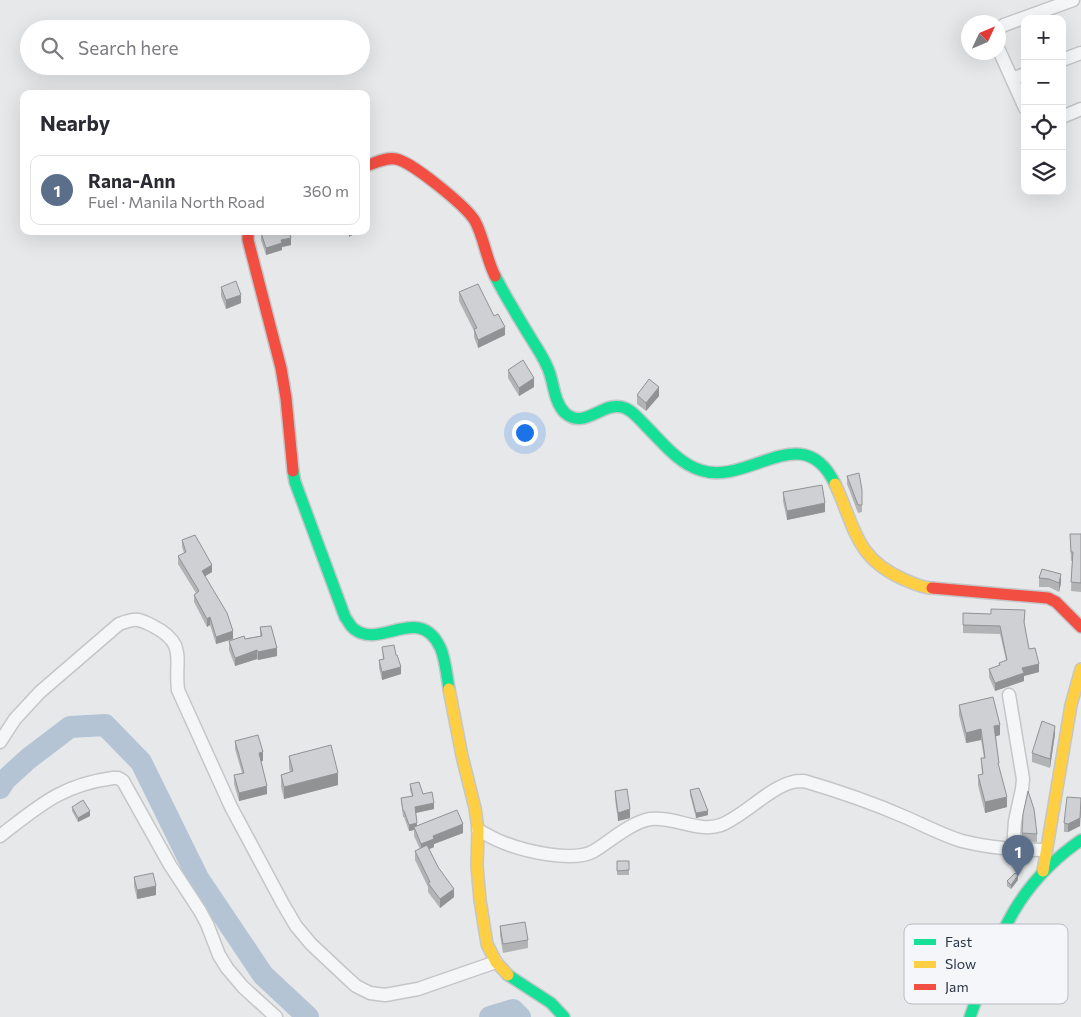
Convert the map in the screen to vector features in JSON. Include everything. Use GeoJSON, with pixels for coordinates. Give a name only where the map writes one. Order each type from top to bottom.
{"type":"FeatureCollection","features":[{"type":"Feature","properties":{"kind":"main road"},"geometry":{"type":"LineString","coordinates":[[370,165],[393,158],[409,163],[468,211],[476,225],[493,271],[547,366],[560,407],[567,414],[576,419],[586,420],[606,409],[616,406],[625,408],[635,415],[681,460],[696,469],[711,473],[746,468],[789,453],[804,454],[817,459],[831,474],[851,527],[861,546],[886,570],[911,583],[928,588],[1048,598],[1056,602],[1081,627]]}},
{"type":"Feature","properties":{"kind":"main road"},"geometry":{"type":"LineString","coordinates":[[248,235],[277,350],[284,389],[290,461],[295,482],[349,627],[361,634],[410,627],[421,628],[430,632],[436,638],[441,648],[462,756],[476,808],[478,830],[477,866],[487,944],[496,962],[504,972],[551,1004],[564,1017]]}},
{"type":"Feature","properties":{"kind":"main road"},"geometry":{"type":"LineString","coordinates":[[1043,871],[1076,706],[1081,669]]}},
{"type":"Feature","properties":{"kind":"main road"},"geometry":{"type":"LineString","coordinates":[[1006,924],[1023,896],[1043,871],[1061,854],[1081,840]]}},
{"type":"Feature","properties":{"kind":"main road"},"geometry":{"type":"LineString","coordinates":[[970,1017],[975,1004]]}},
{"type":"Feature","properties":{"kind":"street"},"geometry":{"type":"LineString","coordinates":[[1006,24],[1046,5],[1073,0]]}},
{"type":"Feature","properties":{"kind":"street"},"geometry":{"type":"LineString","coordinates":[[1066,59],[1081,53]]}},
{"type":"Feature","properties":{"kind":"street"},"geometry":{"type":"LineString","coordinates":[[1004,60],[1024,105]]}},
{"type":"Feature","properties":{"kind":"street"},"geometry":{"type":"LineString","coordinates":[[1012,78],[1021,75]]}},
{"type":"Feature","properties":{"kind":"street"},"geometry":{"type":"LineString","coordinates":[[1066,115],[1081,109]]}},
{"type":"Feature","properties":{"kind":"street"},"geometry":{"type":"LineString","coordinates":[[0,742],[15,719],[40,692],[119,624],[140,619],[163,631],[172,639],[178,656],[178,690],[231,807],[296,926],[329,962],[356,986],[370,993],[385,995],[418,988],[496,962]]}},
{"type":"Feature","properties":{"kind":"street"},"geometry":{"type":"LineString","coordinates":[[1010,695],[1023,779],[1015,821],[1014,849]]}},
{"type":"Feature","properties":{"kind":"street"},"geometry":{"type":"LineString","coordinates":[[0,836],[54,795],[75,786],[113,778],[123,781],[170,865],[200,911],[219,955],[227,968],[243,987],[276,1017]]}},
{"type":"Feature","properties":{"kind":"street"},"geometry":{"type":"LineString","coordinates":[[478,830],[500,842],[514,846],[569,857],[582,856],[649,819],[679,821],[700,827],[712,827],[722,824],[779,788],[792,782],[804,781],[904,816],[944,835],[975,844],[1014,849],[1046,850]]}},
{"type":"Feature","properties":{"kind":"building"},"geometry":{"type":"Polygon","coordinates":[[[262,235],[290,235],[291,238],[281,240],[282,243],[266,248],[262,235]]]}},
{"type":"Feature","properties":{"kind":"building"},"geometry":{"type":"Polygon","coordinates":[[[236,281],[241,295],[226,300],[221,287],[236,281]]]}},
{"type":"Feature","properties":{"kind":"building"},"geometry":{"type":"Polygon","coordinates":[[[478,284],[494,316],[498,314],[505,327],[478,340],[474,329],[477,328],[459,292],[478,284]]]}},
{"type":"Feature","properties":{"kind":"building"},"geometry":{"type":"Polygon","coordinates":[[[523,360],[534,378],[519,388],[508,370],[523,360]]]}},
{"type":"Feature","properties":{"kind":"building"},"geometry":{"type":"Polygon","coordinates":[[[649,379],[659,387],[646,403],[637,395],[649,379]]]}},
{"type":"Feature","properties":{"kind":"building"},"geometry":{"type":"Polygon","coordinates":[[[859,473],[862,505],[858,505],[847,476],[859,473]]]}},
{"type":"Feature","properties":{"kind":"building"},"geometry":{"type":"Polygon","coordinates":[[[822,485],[825,503],[787,511],[783,492],[822,485]]]}},
{"type":"Feature","properties":{"kind":"building"},"geometry":{"type":"Polygon","coordinates":[[[1070,534],[1081,534],[1081,583],[1071,582],[1073,552],[1071,552],[1070,534]]]}},
{"type":"Feature","properties":{"kind":"building"},"geometry":{"type":"Polygon","coordinates":[[[195,535],[212,565],[202,571],[227,613],[233,631],[216,637],[210,617],[207,619],[194,595],[199,591],[178,556],[186,552],[182,540],[195,535]]]}},
{"type":"Feature","properties":{"kind":"building"},"geometry":{"type":"Polygon","coordinates":[[[1042,569],[1061,574],[1059,583],[1039,578],[1042,569]]]}},
{"type":"Feature","properties":{"kind":"building"},"geometry":{"type":"Polygon","coordinates":[[[991,609],[1025,610],[1024,622],[1029,649],[1035,648],[1039,664],[1022,668],[1024,673],[995,683],[989,669],[1007,660],[1000,626],[963,625],[963,613],[991,614],[991,609]]]}},
{"type":"Feature","properties":{"kind":"building"},"geometry":{"type":"Polygon","coordinates":[[[271,626],[277,648],[258,652],[257,650],[235,658],[229,641],[244,636],[245,639],[262,636],[260,627],[271,626]]]}},
{"type":"Feature","properties":{"kind":"building"},"geometry":{"type":"Polygon","coordinates":[[[394,645],[401,667],[382,672],[379,660],[384,659],[382,647],[394,645]]]}},
{"type":"Feature","properties":{"kind":"building"},"geometry":{"type":"Polygon","coordinates":[[[993,697],[1000,725],[994,726],[998,763],[1007,797],[985,802],[978,775],[983,774],[981,758],[985,758],[981,729],[966,733],[959,705],[993,697]]]}},
{"type":"Feature","properties":{"kind":"building"},"geometry":{"type":"Polygon","coordinates":[[[1042,721],[1055,726],[1050,759],[1032,753],[1042,721]]]}},
{"type":"Feature","properties":{"kind":"building"},"geometry":{"type":"Polygon","coordinates":[[[258,735],[263,752],[259,753],[267,786],[239,793],[234,775],[244,773],[235,741],[258,735]]]}},
{"type":"Feature","properties":{"kind":"building"},"geometry":{"type":"Polygon","coordinates":[[[331,745],[338,773],[284,787],[281,775],[293,771],[289,756],[331,745]]]}},
{"type":"Feature","properties":{"kind":"building"},"geometry":{"type":"Polygon","coordinates":[[[419,782],[423,794],[432,792],[434,803],[415,807],[417,823],[409,825],[403,811],[401,798],[413,796],[410,784],[419,782]]]}},
{"type":"Feature","properties":{"kind":"building"},"geometry":{"type":"Polygon","coordinates":[[[699,788],[708,811],[696,813],[690,790],[699,788]]]}},
{"type":"Feature","properties":{"kind":"building"},"geometry":{"type":"Polygon","coordinates":[[[627,789],[630,809],[618,813],[615,791],[627,789]]]}},
{"type":"Feature","properties":{"kind":"building"},"geometry":{"type":"Polygon","coordinates":[[[1028,791],[1034,809],[1037,834],[1022,833],[1023,814],[1028,791]]]}},
{"type":"Feature","properties":{"kind":"building"},"geometry":{"type":"Polygon","coordinates":[[[1067,797],[1081,798],[1080,818],[1068,824],[1064,823],[1067,797]]]}},
{"type":"Feature","properties":{"kind":"building"},"geometry":{"type":"Polygon","coordinates":[[[83,800],[90,811],[78,818],[72,807],[83,800]]]}},
{"type":"Feature","properties":{"kind":"building"},"geometry":{"type":"Polygon","coordinates":[[[457,810],[463,824],[433,836],[434,839],[421,844],[414,827],[457,810]]]}},
{"type":"Feature","properties":{"kind":"building"},"geometry":{"type":"Polygon","coordinates":[[[427,845],[438,867],[454,889],[440,899],[428,883],[430,882],[415,851],[427,845]]]}},
{"type":"Feature","properties":{"kind":"building"},"geometry":{"type":"Polygon","coordinates":[[[617,861],[629,861],[629,870],[617,871],[617,861]]]}},
{"type":"Feature","properties":{"kind":"building"},"geometry":{"type":"Polygon","coordinates":[[[153,873],[156,886],[137,890],[134,877],[153,873]]]}},
{"type":"Feature","properties":{"kind":"building"},"geometry":{"type":"Polygon","coordinates":[[[1015,873],[1018,875],[1011,885],[1007,881],[1015,873]]]}},
{"type":"Feature","properties":{"kind":"building"},"geometry":{"type":"Polygon","coordinates":[[[525,922],[528,940],[503,944],[500,926],[525,922]]]}},
{"type":"Feature","properties":{"kind":"waterway"},"geometry":{"type":"LineString","coordinates":[[0,788],[5,780],[28,759],[70,727],[105,725],[141,762],[198,878],[263,975],[308,1017]]}},
{"type":"Feature","properties":{"kind":"waterway"},"geometry":{"type":"LineString","coordinates":[[490,1017],[513,1010],[520,1017]]}},
{"type":"Feature","properties":{"kind":"traffic: fast"},"geometry":{"type":"LineString","coordinates":[[495,276],[546,364],[559,405],[572,418],[580,419],[617,406],[625,408],[631,411],[677,457],[700,470],[718,473],[737,470],[791,454],[807,456],[822,465],[835,484]]}},
{"type":"Feature","properties":{"kind":"traffic: fast"},"geometry":{"type":"LineString","coordinates":[[293,471],[295,482],[345,617],[354,629],[364,634],[410,628],[421,629],[431,634],[442,651],[449,689]]}},
{"type":"Feature","properties":{"kind":"traffic: fast"},"geometry":{"type":"LineString","coordinates":[[1007,924],[1023,897],[1038,877],[1081,840]]}},
{"type":"Feature","properties":{"kind":"traffic: fast"},"geometry":{"type":"LineString","coordinates":[[508,975],[551,1003],[564,1017]]}},
{"type":"Feature","properties":{"kind":"traffic: fast"},"geometry":{"type":"LineString","coordinates":[[970,1017],[975,1004]]}},
{"type":"Feature","properties":{"kind":"traffic: slow"},"geometry":{"type":"LineString","coordinates":[[835,484],[858,539],[875,561],[903,579],[932,588]]}},
{"type":"Feature","properties":{"kind":"traffic: slow"},"geometry":{"type":"LineString","coordinates":[[1043,871],[1071,705],[1081,669]]}},
{"type":"Feature","properties":{"kind":"traffic: slow"},"geometry":{"type":"LineString","coordinates":[[449,689],[462,756],[475,808],[478,830],[477,866],[487,944],[496,962],[508,975]]}},
{"type":"Feature","properties":{"kind":"traffic: jam"},"geometry":{"type":"LineString","coordinates":[[370,165],[392,159],[404,162],[426,176],[461,205],[475,221],[495,276]]}},
{"type":"Feature","properties":{"kind":"traffic: jam"},"geometry":{"type":"LineString","coordinates":[[248,235],[281,368],[293,471]]}},
{"type":"Feature","properties":{"kind":"traffic: jam"},"geometry":{"type":"LineString","coordinates":[[932,588],[1048,598],[1056,602],[1081,627]]}},
{"type":"Feature","properties":{"kind":"place","name":"Rana-Ann"},"geometry":{"type":"Point","coordinates":[1018,876]}}]}
